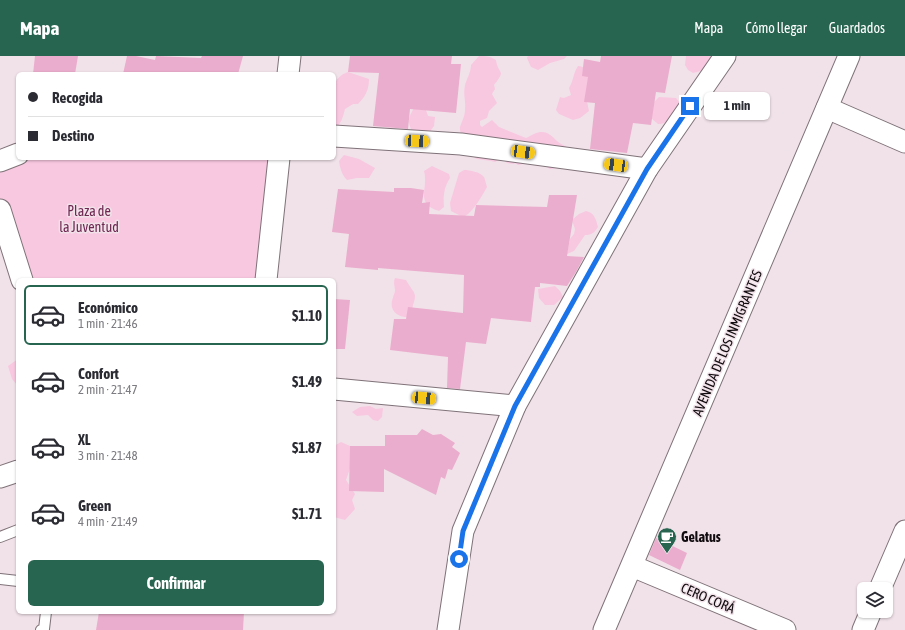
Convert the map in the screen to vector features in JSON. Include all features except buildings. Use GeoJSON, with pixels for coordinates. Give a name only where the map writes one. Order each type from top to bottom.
{"type":"FeatureCollection","features":[{"type":"Feature","properties":{"kind":"street"},"geometry":{"type":"LineString","coordinates":[[288,72],[290,56]]}},
{"type":"Feature","properties":{"kind":"street"},"geometry":{"type":"LineString","coordinates":[[448,630],[463,531],[515,406],[647,169],[725,56]]}},
{"type":"Feature","properties":{"kind":"street","name":"AVENIDA DE LOS INMIGRANTES"},"geometry":{"type":"LineString","coordinates":[[604,630],[849,56]]}},
{"type":"Feature","properties":{"kind":"street"},"geometry":{"type":"LineString","coordinates":[[827,108],[905,142]]}},
{"type":"Feature","properties":{"kind":"street"},"geometry":{"type":"LineString","coordinates":[[336,136],[461,144],[647,169]]}},
{"type":"Feature","properties":{"kind":"street"},"geometry":{"type":"LineString","coordinates":[[0,161],[16,155]]}},
{"type":"Feature","properties":{"kind":"street"},"geometry":{"type":"LineString","coordinates":[[266,278],[279,160]]}},
{"type":"Feature","properties":{"kind":"street"},"geometry":{"type":"LineString","coordinates":[[0,210],[21,278]]}},
{"type":"Feature","properties":{"kind":"street"},"geometry":{"type":"LineString","coordinates":[[336,389],[515,406]]}},
{"type":"Feature","properties":{"kind":"street"},"geometry":{"type":"LineString","coordinates":[[0,477],[16,472]]}},
{"type":"Feature","properties":{"kind":"street"},"geometry":{"type":"LineString","coordinates":[[883,582],[905,531]]}},
{"type":"Feature","properties":{"kind":"street","name":"CERO CORÁ"},"geometry":{"type":"LineString","coordinates":[[632,566],[785,630]]}},
{"type":"Feature","properties":{"kind":"street"},"geometry":{"type":"LineString","coordinates":[[863,630],[868,618]]}},
{"type":"Feature","properties":{"kind":"lane"},"geometry":{"type":"LineString","coordinates":[[0,537],[16,531]]}},
{"type":"Feature","properties":{"kind":"lane"},"geometry":{"type":"LineString","coordinates":[[0,579],[16,581]]}},
{"type":"Feature","properties":{"kind":"lane"},"geometry":{"type":"LineString","coordinates":[[41,630],[44,629],[46,614]]}},
{"type":"Feature","properties":{"kind":"green space"},"geometry":{"type":"Polygon","coordinates":[[[479,56],[488,56],[496,60],[501,72],[494,85],[495,89],[492,94],[497,103],[489,111],[487,118],[480,121],[480,125],[482,127],[492,120],[499,127],[526,138],[541,132],[550,134],[571,150],[557,168],[550,169],[542,164],[538,166],[528,163],[518,165],[515,163],[507,163],[502,158],[495,162],[477,159],[468,150],[460,131],[465,112],[464,92],[471,65],[479,56]]]}},
{"type":"Feature","properties":{"kind":"green space"},"geometry":{"type":"Polygon","coordinates":[[[528,56],[567,56],[564,59],[550,63],[538,70],[531,67],[527,58],[528,56]]]}},
{"type":"Feature","properties":{"kind":"green space"},"geometry":{"type":"Polygon","coordinates":[[[686,56],[711,56],[712,60],[701,71],[693,73],[688,70],[685,65],[686,56]]]}},
{"type":"Feature","properties":{"kind":"green space"},"geometry":{"type":"Polygon","coordinates":[[[578,66],[586,69],[592,82],[586,92],[589,111],[580,118],[573,120],[559,114],[556,110],[560,97],[564,98],[571,95],[569,88],[578,66]]]}},
{"type":"Feature","properties":{"kind":"green space"},"geometry":{"type":"Polygon","coordinates":[[[348,72],[369,79],[368,87],[365,96],[358,104],[353,104],[345,109],[340,123],[336,127],[336,81],[343,74],[348,72]]]}},
{"type":"Feature","properties":{"kind":"green space"},"geometry":{"type":"Polygon","coordinates":[[[659,97],[676,98],[680,103],[669,120],[662,124],[658,124],[652,119],[649,113],[654,102],[659,97]]]}},
{"type":"Feature","properties":{"kind":"green space"},"geometry":{"type":"Polygon","coordinates":[[[414,108],[426,110],[428,116],[435,117],[434,126],[428,134],[413,133],[409,120],[414,108]]]}},
{"type":"Feature","properties":{"kind":"green space"},"geometry":{"type":"Polygon","coordinates":[[[344,155],[359,159],[375,168],[369,178],[347,180],[344,176],[339,161],[344,155]]]}},
{"type":"Feature","properties":{"kind":"green space","name":"Plaza de la Juventud"},"geometry":{"type":"Polygon","coordinates":[[[16,158],[16,160],[279,160],[266,278],[21,278],[0,210],[0,161],[16,158]]]}},
{"type":"Feature","properties":{"kind":"green space"},"geometry":{"type":"Polygon","coordinates":[[[432,166],[449,174],[450,178],[444,192],[444,207],[439,211],[431,208],[427,204],[424,195],[424,171],[432,166]]]}},
{"type":"Feature","properties":{"kind":"green space"},"geometry":{"type":"Polygon","coordinates":[[[464,170],[469,170],[482,175],[487,187],[473,209],[463,217],[451,211],[450,203],[459,173],[464,170]]]}},
{"type":"Feature","properties":{"kind":"green space"},"geometry":{"type":"Polygon","coordinates":[[[586,211],[591,213],[596,219],[598,227],[593,233],[585,235],[574,251],[567,254],[570,239],[574,234],[575,229],[572,220],[579,214],[586,211]]]}},
{"type":"Feature","properties":{"kind":"green space"},"geometry":{"type":"Polygon","coordinates":[[[395,278],[406,280],[415,295],[411,313],[407,317],[398,315],[392,308],[392,301],[395,291],[395,278]]]}},
{"type":"Feature","properties":{"kind":"green space"},"geometry":{"type":"Polygon","coordinates":[[[555,286],[563,297],[554,305],[545,305],[539,298],[538,289],[555,286]]]}},
{"type":"Feature","properties":{"kind":"green space"},"geometry":{"type":"Polygon","coordinates":[[[16,360],[16,384],[12,379],[8,366],[16,360]]]}},
{"type":"Feature","properties":{"kind":"green space"},"geometry":{"type":"Polygon","coordinates":[[[370,406],[376,409],[383,408],[382,417],[378,421],[373,420],[368,415],[357,416],[352,412],[360,407],[370,406]]]}},
{"type":"Feature","properties":{"kind":"green space"},"geometry":{"type":"Polygon","coordinates":[[[341,442],[350,446],[354,457],[346,480],[355,494],[352,500],[355,509],[345,520],[336,518],[336,445],[341,442]]]}},
{"type":"Feature","properties":{"kind":"place","name":"Gelatus"},"geometry":{"type":"Point","coordinates":[667,554]}},
{"type":"Feature","properties":{"kind":"route"},"geometry":{"type":"LineString","coordinates":[[459,559],[463,531],[515,406],[647,169],[690,106]]}}]}
